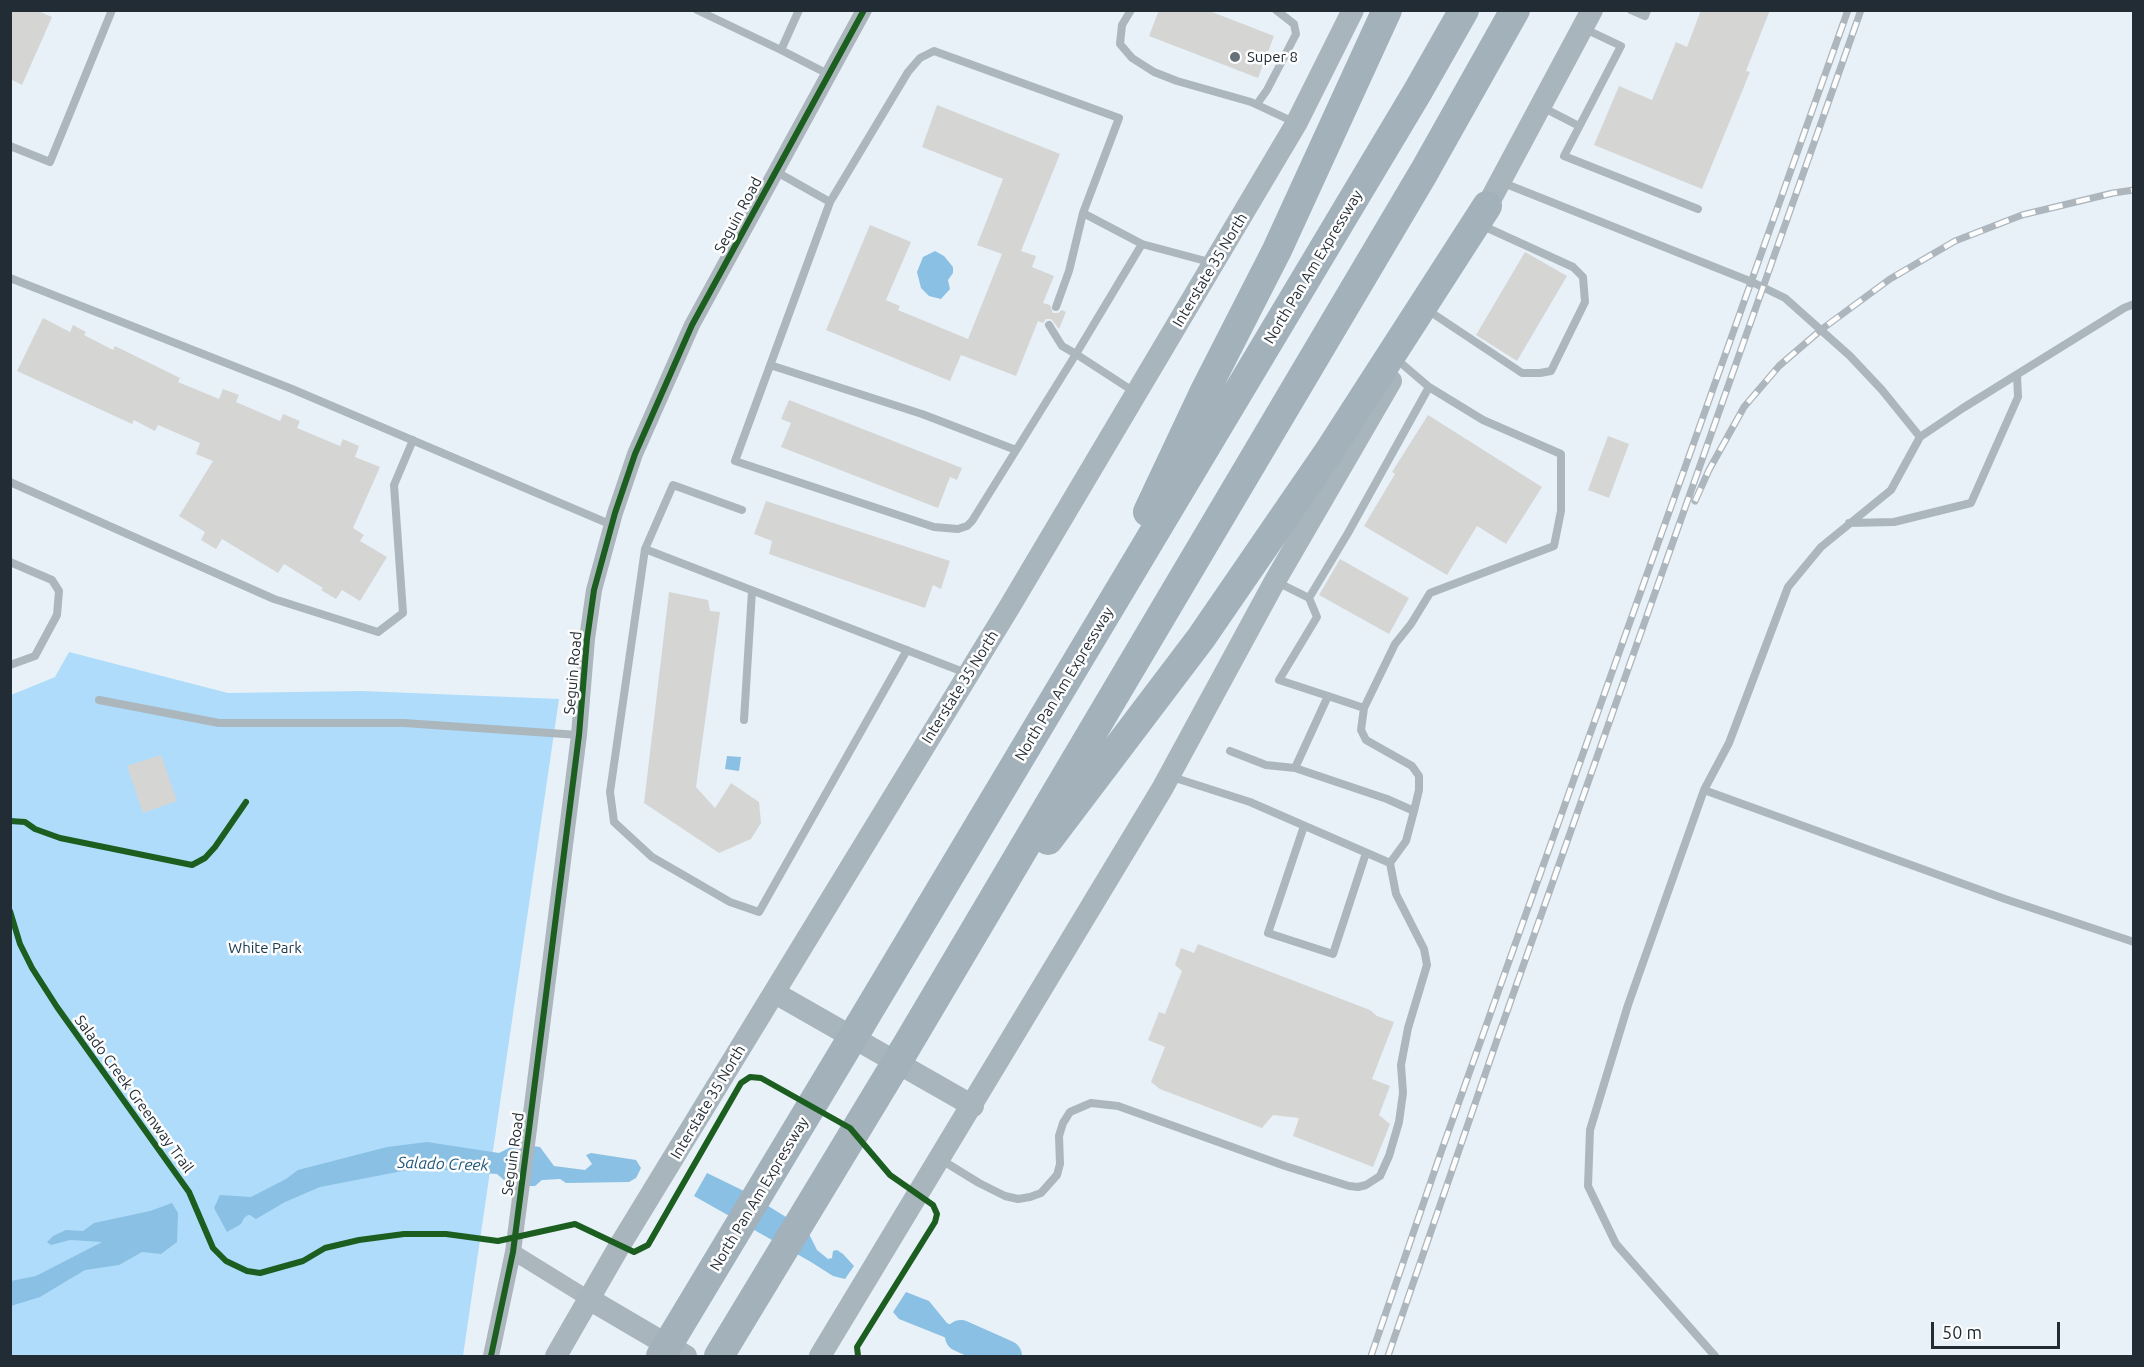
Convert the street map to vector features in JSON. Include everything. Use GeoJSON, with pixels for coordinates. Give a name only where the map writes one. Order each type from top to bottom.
{"type":"FeatureCollection","features":[{"type":"Feature","properties":{"kind":"highway"},"geometry":{"type":"LineString","coordinates":[[1116,596],[1153,498],[1277,250],[1387,10]]}},
{"type":"Feature","properties":{"kind":"highway","name":"North Pan Am Expressway"},"geometry":{"type":"LineString","coordinates":[[661,1356],[1418,91],[1464,10]]}},
{"type":"Feature","properties":{"kind":"highway"},"geometry":{"type":"LineString","coordinates":[[719,1356],[903,1052],[1424,172],[1515,10]]}},
{"type":"Feature","properties":{"kind":"highway"},"geometry":{"type":"LineString","coordinates":[[953,968],[1207,628],[1322,461],[1488,204]]}},
{"type":"Feature","properties":{"kind":"main road","name":"Interstate 35 North"},"geometry":{"type":"LineString","coordinates":[[556,1356],[1214,263],[1296,123],[1353,10]]}},
{"type":"Feature","properties":{"kind":"main road"},"geometry":{"type":"LineString","coordinates":[[820,1356],[973,1106],[1169,776],[1275,581],[1401,363],[1587,19]]}},
{"type":"Feature","properties":{"kind":"main road"},"geometry":{"type":"LineString","coordinates":[[775,993],[973,1106]]}},
{"type":"Feature","properties":{"kind":"main road"},"geometry":{"type":"LineString","coordinates":[[589,1299],[686,1356]]}},
{"type":"Feature","properties":{"kind":"street","name":"Seguin Road"},"geometry":{"type":"LineString","coordinates":[[490,1356],[513,1252],[579,735],[587,639],[594,590],[612,525],[634,454],[687,334],[864,10]]}},
{"type":"Feature","properties":{"kind":"street"},"geometry":{"type":"LineString","coordinates":[[513,1252],[589,1299]]}},
{"type":"Feature","properties":{"kind":"lane"},"geometry":{"type":"LineString","coordinates":[[10,146],[50,162],[112,10]]}},
{"type":"Feature","properties":{"kind":"lane"},"geometry":{"type":"LineString","coordinates":[[697,10],[828,74]]}},
{"type":"Feature","properties":{"kind":"lane"},"geometry":{"type":"LineString","coordinates":[[781,50],[799,10]]}},
{"type":"Feature","properties":{"kind":"lane"},"geometry":{"type":"LineString","coordinates":[[1131,10],[1122,25],[1120,44],[1132,58],[1154,72],[1257,104],[1296,123]]}},
{"type":"Feature","properties":{"kind":"lane"},"geometry":{"type":"LineString","coordinates":[[1257,104],[1267,90],[1296,34],[1294,24],[1276,10]]}},
{"type":"Feature","properties":{"kind":"lane"},"geometry":{"type":"LineString","coordinates":[[1631,10],[1645,16],[1647,10]]}},
{"type":"Feature","properties":{"kind":"lane"},"geometry":{"type":"LineString","coordinates":[[1587,19],[1621,46],[1564,156],[1698,209]]}},
{"type":"Feature","properties":{"kind":"lane"},"geometry":{"type":"LineString","coordinates":[[1056,307],[1069,271],[1083,213],[1119,118],[934,51],[920,58],[908,72],[830,201],[735,461],[934,527],[958,529],[967,526],[1076,354],[1142,244]]}},
{"type":"Feature","properties":{"kind":"lane"},"geometry":{"type":"LineString","coordinates":[[1541,107],[1579,126]]}},
{"type":"Feature","properties":{"kind":"lane"},"geometry":{"type":"LineString","coordinates":[[775,171],[830,201]]}},
{"type":"Feature","properties":{"kind":"lane"},"geometry":{"type":"LineString","coordinates":[[1429,311],[1522,373],[1551,371],[1585,302],[1583,277],[1573,267],[1488,204]]}},
{"type":"Feature","properties":{"kind":"lane"},"geometry":{"type":"LineString","coordinates":[[1488,204],[1752,282],[1785,298],[1850,356],[1882,390],[1920,437]]}},
{"type":"Feature","properties":{"kind":"lane"},"geometry":{"type":"LineString","coordinates":[[1083,213],[1142,244],[1214,263]]}},
{"type":"Feature","properties":{"kind":"lane"},"geometry":{"type":"LineString","coordinates":[[10,278],[291,389],[612,525]]}},
{"type":"Feature","properties":{"kind":"lane"},"geometry":{"type":"LineString","coordinates":[[1715,1356],[1616,1244],[1588,1186],[1590,1130],[1629,1005],[1704,790],[1729,743],[1788,587],[1821,547],[1891,490],[1920,437],[1963,408],[2133,304]]}},
{"type":"Feature","properties":{"kind":"lane"},"geometry":{"type":"LineString","coordinates":[[1049,326],[1062,346],[1136,393]]}},
{"type":"Feature","properties":{"kind":"lane"},"geometry":{"type":"LineString","coordinates":[[940,1158],[979,1183],[1005,1196],[1018,1199],[1041,1193],[1057,1175],[1060,1164],[1059,1136],[1066,1118],[1070,1112],[1091,1102],[1118,1106],[1349,1186],[1358,1187],[1380,1176],[1399,1122],[1403,1093],[1401,1065],[1408,1028],[1427,965],[1424,948],[1396,894],[1390,863],[1406,841],[1419,790],[1419,776],[1412,766],[1366,740],[1361,730],[1364,708],[1395,644],[1411,624],[1430,593],[1554,546],[1561,511],[1561,454],[1484,420],[1429,387],[1401,363]]}},
{"type":"Feature","properties":{"kind":"lane"},"geometry":{"type":"LineString","coordinates":[[770,365],[922,414],[1016,450]]}},
{"type":"Feature","properties":{"kind":"lane"},"geometry":{"type":"LineString","coordinates":[[1849,523],[1894,522],[1971,503],[2018,397],[2017,375]]}},
{"type":"Feature","properties":{"kind":"lane"},"geometry":{"type":"LineString","coordinates":[[1309,598],[1429,387]]}},
{"type":"Feature","properties":{"kind":"lane"},"geometry":{"type":"LineString","coordinates":[[10,482],[274,599],[378,632],[403,613],[394,485],[412,440]]}},
{"type":"Feature","properties":{"kind":"lane"},"geometry":{"type":"LineString","coordinates":[[742,510],[673,485],[645,549],[610,792],[614,822],[652,856],[730,902],[759,912],[907,650]]}},
{"type":"Feature","properties":{"kind":"lane"},"geometry":{"type":"LineString","coordinates":[[645,549],[968,674]]}},
{"type":"Feature","properties":{"kind":"lane"},"geometry":{"type":"LineString","coordinates":[[10,562],[52,580],[59,591],[57,615],[35,656],[10,665]]}},
{"type":"Feature","properties":{"kind":"lane"},"geometry":{"type":"LineString","coordinates":[[1275,581],[1309,598],[1317,617],[1279,680],[1364,708]]}},
{"type":"Feature","properties":{"kind":"lane"},"geometry":{"type":"LineString","coordinates":[[744,720],[752,591]]}},
{"type":"Feature","properties":{"kind":"lane"},"geometry":{"type":"LineString","coordinates":[[1295,768],[1328,696]]}},
{"type":"Feature","properties":{"kind":"lane"},"geometry":{"type":"LineString","coordinates":[[99,699],[219,723],[404,723],[579,735]]}},
{"type":"Feature","properties":{"kind":"lane"},"geometry":{"type":"LineString","coordinates":[[1230,751],[1266,765],[1295,768],[1387,799],[1414,811]]}},
{"type":"Feature","properties":{"kind":"lane"},"geometry":{"type":"LineString","coordinates":[[1169,776],[1250,802],[1390,863]]}},
{"type":"Feature","properties":{"kind":"lane"},"geometry":{"type":"LineString","coordinates":[[1704,790],[1995,896],[2133,942]]}},
{"type":"Feature","properties":{"kind":"lane"},"geometry":{"type":"LineString","coordinates":[[1304,826],[1268,933],[1333,954],[1366,853]]}},
{"type":"Feature","properties":{"kind":"green space","name":"White Park"},"geometry":{"type":"Polygon","coordinates":[[[69,652],[228,693],[362,691],[559,699],[463,1356],[11,1356],[11,695],[55,677],[69,652]]]}},
{"type":"Feature","properties":{"kind":"water"},"geometry":{"type":"Polygon","coordinates":[[[935,251],[944,256],[953,267],[953,273],[948,280],[950,289],[941,299],[929,296],[921,288],[917,272],[923,257],[935,251]]]}},
{"type":"Feature","properties":{"kind":"water"},"geometry":{"type":"Polygon","coordinates":[[[727,756],[741,757],[739,771],[725,769],[727,756]]]}},
{"type":"Feature","properties":{"kind":"water"},"geometry":{"type":"Polygon","coordinates":[[[427,1142],[499,1153],[517,1144],[540,1147],[554,1166],[585,1170],[592,1164],[586,1155],[591,1153],[636,1160],[641,1168],[636,1178],[629,1182],[566,1183],[560,1179],[542,1180],[535,1186],[511,1186],[497,1174],[418,1168],[320,1187],[285,1202],[256,1219],[248,1215],[241,1224],[227,1232],[214,1208],[220,1195],[251,1197],[286,1179],[298,1170],[387,1147],[427,1142]]]}},
{"type":"Feature","properties":{"kind":"water"},"geometry":{"type":"Polygon","coordinates":[[[707,1173],[744,1191],[807,1230],[817,1250],[828,1259],[832,1258],[833,1251],[837,1250],[843,1254],[854,1266],[845,1279],[833,1276],[694,1196],[707,1173]]]}},
{"type":"Feature","properties":{"kind":"water"},"geometry":{"type":"Polygon","coordinates":[[[172,1203],[178,1213],[177,1242],[161,1254],[142,1252],[119,1265],[85,1270],[40,1297],[11,1306],[11,1281],[36,1276],[102,1242],[70,1240],[51,1245],[47,1242],[53,1236],[66,1230],[83,1231],[94,1223],[150,1211],[172,1203]]]}},
{"type":"Feature","properties":{"kind":"water"},"geometry":{"type":"Polygon","coordinates":[[[906,1292],[929,1301],[947,1323],[990,1344],[1002,1356],[974,1356],[944,1337],[899,1319],[893,1312],[906,1292]]]}},
{"type":"Feature","properties":{"kind":"building"},"geometry":{"type":"Polygon","coordinates":[[[10,10],[36,10],[52,17],[22,85],[10,79],[10,10]]]}},
{"type":"Feature","properties":{"kind":"building","name":"Super 8"},"geometry":{"type":"Polygon","coordinates":[[[1159,10],[1207,10],[1274,36],[1258,78],[1149,36],[1159,10]]]}},
{"type":"Feature","properties":{"kind":"building"},"geometry":{"type":"Polygon","coordinates":[[[1701,10],[1770,10],[1746,71],[1750,72],[1702,189],[1594,145],[1619,86],[1652,100],[1676,42],[1687,47],[1701,10]]]}},
{"type":"Feature","properties":{"kind":"building"},"geometry":{"type":"Polygon","coordinates":[[[937,105],[1060,154],[1021,251],[1036,256],[1032,267],[1054,276],[1043,303],[1050,305],[1053,313],[1062,310],[1066,312],[1059,329],[1051,319],[1046,319],[1043,323],[1038,321],[1016,376],[961,355],[950,381],[826,330],[870,225],[911,242],[886,300],[900,306],[898,310],[968,339],[1002,254],[977,245],[1003,179],[922,147],[937,105]]]}},
{"type":"Feature","properties":{"kind":"building"},"geometry":{"type":"Polygon","coordinates":[[[1525,252],[1567,276],[1517,361],[1476,335],[1525,252]]]}},
{"type":"Feature","properties":{"kind":"building"},"geometry":{"type":"Polygon","coordinates":[[[43,318],[70,332],[73,325],[86,332],[84,335],[113,350],[115,346],[180,378],[178,382],[219,399],[223,389],[239,395],[236,402],[280,421],[283,414],[300,421],[297,428],[340,446],[343,439],[359,446],[355,457],[380,467],[353,528],[364,535],[360,541],[387,557],[360,601],[342,590],[336,599],[321,590],[323,588],[284,564],[278,573],[222,539],[216,549],[201,540],[205,532],[179,516],[213,461],[196,454],[200,443],[158,425],[155,431],[134,420],[132,424],[17,371],[43,318]]]}},
{"type":"Feature","properties":{"kind":"building"},"geometry":{"type":"Polygon","coordinates":[[[789,400],[962,468],[957,480],[950,477],[938,508],[781,447],[791,423],[781,419],[789,400]]]}},
{"type":"Feature","properties":{"kind":"building"},"geometry":{"type":"Polygon","coordinates":[[[1428,415],[1542,487],[1506,544],[1477,526],[1447,575],[1364,526],[1395,474],[1392,472],[1428,415]]]}},
{"type":"Feature","properties":{"kind":"building"},"geometry":{"type":"Polygon","coordinates":[[[1608,436],[1629,444],[1609,498],[1588,490],[1608,436]]]}},
{"type":"Feature","properties":{"kind":"building"},"geometry":{"type":"Polygon","coordinates":[[[766,501],[950,561],[941,589],[933,585],[925,608],[769,554],[772,541],[754,534],[766,501]]]}},
{"type":"Feature","properties":{"kind":"building"},"geometry":{"type":"Polygon","coordinates":[[[1340,559],[1409,598],[1389,634],[1319,595],[1340,559]]]}},
{"type":"Feature","properties":{"kind":"building"},"geometry":{"type":"Polygon","coordinates":[[[669,592],[708,600],[710,611],[720,612],[696,787],[715,808],[731,783],[759,802],[761,823],[751,839],[719,853],[644,803],[669,592]]]}},
{"type":"Feature","properties":{"kind":"building"},"geometry":{"type":"Polygon","coordinates":[[[161,755],[177,801],[143,813],[127,766],[161,755]]]}},
{"type":"Feature","properties":{"kind":"building"},"geometry":{"type":"Polygon","coordinates":[[[1198,944],[1370,1010],[1377,1016],[1394,1022],[1372,1079],[1390,1086],[1379,1115],[1390,1124],[1373,1167],[1293,1136],[1299,1118],[1273,1115],[1262,1128],[1160,1089],[1151,1082],[1165,1047],[1148,1040],[1159,1012],[1165,1014],[1182,971],[1175,965],[1181,948],[1194,953],[1198,944]]]}},
{"type":"Feature","properties":{"kind":"waterway","name":"Salado Creek"},"geometry":{"type":"LineString","coordinates":[[961,1336],[1006,1356]]}},
{"type":"Feature","properties":{"kind":"railway"},"geometry":{"type":"LineString","coordinates":[[1371,1356],[1440,1155],[1848,10]]}},
{"type":"Feature","properties":{"kind":"railway"},"geometry":{"type":"LineString","coordinates":[[1388,1356],[1498,1037],[1861,10]]}},
{"type":"Feature","properties":{"kind":"railway"},"geometry":{"type":"LineString","coordinates":[[1695,501],[1709,470],[1744,407],[1779,366],[1822,329],[1890,279],[1955,241],[2022,215],[2134,190]]}},
{"type":"Feature","properties":{"kind":"cycle path"},"geometry":{"type":"LineString","coordinates":[[491,1356],[513,1252],[579,735],[587,639],[594,590],[615,513],[635,454],[692,325],[864,10]]}},
{"type":"Feature","properties":{"kind":"cycle path"},"geometry":{"type":"LineString","coordinates":[[10,821],[25,822],[35,829],[60,838],[192,865],[205,858],[215,847],[246,802]]}},
{"type":"Feature","properties":{"kind":"cycle path","name":"Salado Creek Greenway Trail"},"geometry":{"type":"LineString","coordinates":[[10,911],[20,944],[32,968],[57,1007],[189,1192],[213,1248],[226,1261],[247,1271],[260,1273],[303,1261],[325,1248],[359,1240],[404,1234],[446,1234],[498,1241],[575,1224],[634,1252],[648,1245],[741,1083],[750,1077],[761,1078],[850,1128],[890,1175],[933,1205],[937,1214],[935,1222],[857,1347],[858,1356]]}},
{"type":"Feature","properties":{"kind":"place","name":"Super 8"},"geometry":{"type":"Point","coordinates":[1235,57]}}]}
